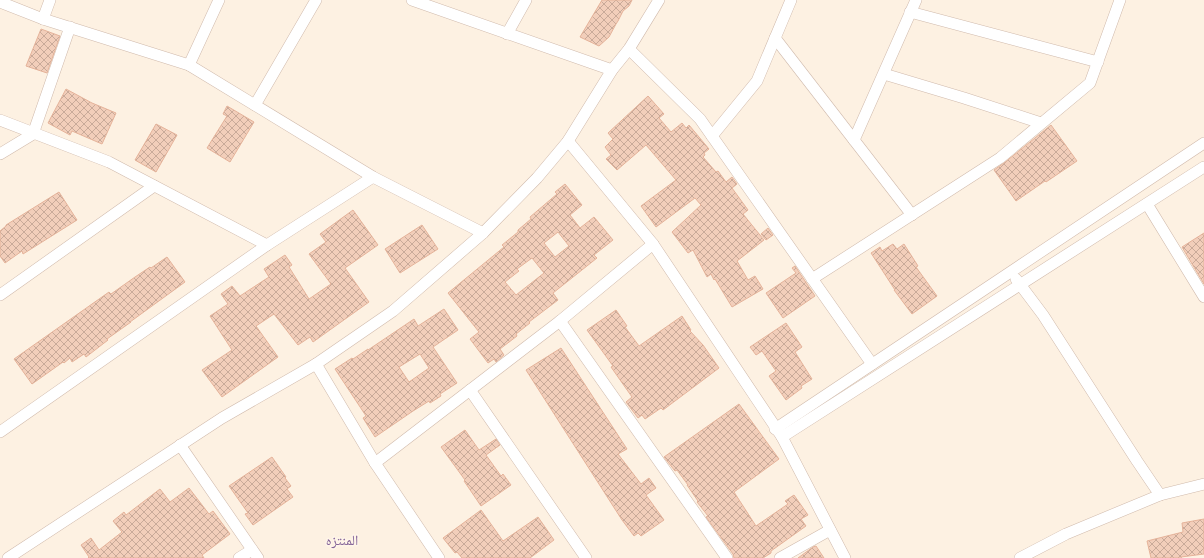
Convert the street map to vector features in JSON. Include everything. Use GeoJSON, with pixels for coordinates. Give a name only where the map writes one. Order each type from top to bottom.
{"type":"FeatureCollection","features":[{"type":"Feature","properties":{"kind":"street"},"geometry":{"type":"LineString","coordinates":[[43,19],[50,0]]}},
{"type":"Feature","properties":{"kind":"street"},"geometry":{"type":"LineString","coordinates":[[189,65],[219,0]]}},
{"type":"Feature","properties":{"kind":"street"},"geometry":{"type":"LineString","coordinates":[[255,105],[316,0]]}},
{"type":"Feature","properties":{"kind":"street"},"geometry":{"type":"LineString","coordinates":[[412,0],[612,70]]}},
{"type":"Feature","properties":{"kind":"street"},"geometry":{"type":"LineString","coordinates":[[507,34],[526,0]]}},
{"type":"Feature","properties":{"kind":"street"},"geometry":{"type":"LineString","coordinates":[[8,558],[222,418],[316,364],[393,311],[483,233],[537,178],[568,141],[612,70],[629,50],[659,0]]}},
{"type":"Feature","properties":{"kind":"street"},"geometry":{"type":"LineString","coordinates":[[712,136],[757,81],[791,0]]}},
{"type":"Feature","properties":{"kind":"street"},"geometry":{"type":"LineString","coordinates":[[854,140],[916,0]]}},
{"type":"Feature","properties":{"kind":"street"},"geometry":{"type":"LineString","coordinates":[[812,278],[1000,158],[1090,83],[1120,0]]}},
{"type":"Feature","properties":{"kind":"street"},"geometry":{"type":"LineString","coordinates":[[0,2],[43,19],[189,65],[373,177],[483,233]]}},
{"type":"Feature","properties":{"kind":"street"},"geometry":{"type":"LineString","coordinates":[[910,12],[1098,62]]}},
{"type":"Feature","properties":{"kind":"street"},"geometry":{"type":"LineString","coordinates":[[0,154],[33,134],[70,27]]}},
{"type":"Feature","properties":{"kind":"street"},"geometry":{"type":"LineString","coordinates":[[775,38],[912,215]]}},
{"type":"Feature","properties":{"kind":"street"},"geometry":{"type":"LineString","coordinates":[[629,50],[700,119],[872,364]]}},
{"type":"Feature","properties":{"kind":"street"},"geometry":{"type":"LineString","coordinates":[[884,74],[1041,123]]}},
{"type":"Feature","properties":{"kind":"street"},"geometry":{"type":"LineString","coordinates":[[0,120],[108,162],[267,245]]}},
{"type":"Feature","properties":{"kind":"street"},"geometry":{"type":"LineString","coordinates":[[568,141],[653,244],[778,433],[845,558]]}},
{"type":"Feature","properties":{"kind":"street"},"geometry":{"type":"LineString","coordinates":[[778,433],[872,364],[1204,143]]}},
{"type":"Feature","properties":{"kind":"street"},"geometry":{"type":"LineString","coordinates":[[778,433],[1020,284],[1204,167]]}},
{"type":"Feature","properties":{"kind":"street"},"geometry":{"type":"LineString","coordinates":[[0,432],[267,245],[373,177]]}},
{"type":"Feature","properties":{"kind":"street"},"geometry":{"type":"LineString","coordinates":[[0,295],[154,186]]}},
{"type":"Feature","properties":{"kind":"street"},"geometry":{"type":"LineString","coordinates":[[1147,204],[1204,297]]}},
{"type":"Feature","properties":{"kind":"street"},"geometry":{"type":"LineString","coordinates":[[375,463],[560,321],[653,244]]}},
{"type":"Feature","properties":{"kind":"street"},"geometry":{"type":"LineString","coordinates":[[1011,272],[1043,315],[1132,455],[1160,495]]}},
{"type":"Feature","properties":{"kind":"street"},"geometry":{"type":"LineString","coordinates":[[560,321],[727,558]]}},
{"type":"Feature","properties":{"kind":"street"},"geometry":{"type":"LineString","coordinates":[[316,364],[375,463],[439,558]]}},
{"type":"Feature","properties":{"kind":"street"},"geometry":{"type":"LineString","coordinates":[[470,390],[586,558]]}},
{"type":"Feature","properties":{"kind":"street"},"geometry":{"type":"LineString","coordinates":[[180,445],[255,554],[239,558]]}},
{"type":"Feature","properties":{"kind":"street"},"geometry":{"type":"LineString","coordinates":[[1020,558],[1066,534],[1160,495],[1204,484]]}},
{"type":"Feature","properties":{"kind":"street"},"geometry":{"type":"LineString","coordinates":[[780,558],[830,530]]}},
{"type":"Feature","properties":{"kind":"building"},"geometry":{"type":"Polygon","coordinates":[[[602,0],[632,0],[629,6],[623,11],[609,37],[599,46],[580,37],[602,0]]]}},
{"type":"Feature","properties":{"kind":"building"},"geometry":{"type":"Polygon","coordinates":[[[41,29],[60,36],[47,73],[26,66],[41,29]]]}},
{"type":"Feature","properties":{"kind":"building"},"geometry":{"type":"Polygon","coordinates":[[[66,89],[92,103],[116,113],[102,144],[72,131],[70,135],[48,123],[66,89]]]}},
{"type":"Feature","properties":{"kind":"building"},"geometry":{"type":"Polygon","coordinates":[[[648,96],[664,114],[659,118],[671,132],[682,123],[686,128],[689,125],[709,149],[704,153],[705,155],[703,157],[716,172],[718,171],[726,182],[732,177],[737,184],[732,188],[748,210],[743,214],[764,240],[737,261],[748,280],[755,276],[763,289],[732,307],[711,274],[707,277],[693,250],[688,253],[672,232],[701,205],[695,198],[656,227],[641,206],[676,180],[646,145],[617,170],[606,159],[611,155],[605,147],[613,139],[608,133],[648,96]]]}},
{"type":"Feature","properties":{"kind":"building"},"geometry":{"type":"Polygon","coordinates":[[[227,106],[254,122],[230,162],[207,148],[227,116],[223,114],[227,106]]]}},
{"type":"Feature","properties":{"kind":"building"},"geometry":{"type":"Polygon","coordinates":[[[156,124],[177,135],[156,172],[135,160],[156,124]]]}},
{"type":"Feature","properties":{"kind":"building"},"geometry":{"type":"Polygon","coordinates":[[[1051,125],[1077,161],[1016,201],[994,170],[1051,125]]]}},
{"type":"Feature","properties":{"kind":"building"},"geometry":{"type":"Polygon","coordinates":[[[565,184],[582,205],[570,215],[580,228],[594,217],[613,240],[594,255],[597,258],[553,293],[558,300],[529,322],[530,323],[516,334],[517,336],[500,349],[504,355],[496,362],[494,359],[488,363],[470,339],[479,332],[448,293],[504,247],[502,245],[531,219],[530,217],[557,194],[555,192],[565,184]],[[558,232],[544,243],[555,257],[569,246],[558,232]],[[532,258],[517,269],[519,271],[505,282],[516,295],[544,273],[532,258]]]}},
{"type":"Feature","properties":{"kind":"building"},"geometry":{"type":"Polygon","coordinates":[[[59,192],[77,220],[23,254],[22,251],[5,263],[0,256],[0,231],[6,225],[59,192]]]}},
{"type":"Feature","properties":{"kind":"building"},"geometry":{"type":"Polygon","coordinates":[[[353,210],[378,245],[345,268],[369,302],[313,342],[310,337],[298,345],[274,314],[256,326],[278,357],[222,397],[202,370],[232,350],[210,316],[228,304],[221,294],[232,286],[240,296],[269,277],[264,269],[285,255],[292,265],[289,267],[309,299],[331,284],[309,254],[326,242],[320,234],[353,210]]]}},
{"type":"Feature","properties":{"kind":"building"},"geometry":{"type":"Polygon","coordinates":[[[422,225],[438,249],[400,273],[385,249],[422,225]]]}},
{"type":"Feature","properties":{"kind":"building"},"geometry":{"type":"Polygon","coordinates":[[[768,228],[773,235],[766,240],[761,234],[768,228]]]}},
{"type":"Feature","properties":{"kind":"building"},"geometry":{"type":"Polygon","coordinates":[[[1204,233],[1204,284],[1182,247],[1204,233]]]}},
{"type":"Feature","properties":{"kind":"building"},"geometry":{"type":"Polygon","coordinates":[[[893,244],[897,249],[904,244],[918,266],[916,267],[937,296],[912,314],[894,290],[871,253],[880,247],[882,251],[893,244]]]}},
{"type":"Feature","properties":{"kind":"building"},"geometry":{"type":"Polygon","coordinates":[[[167,257],[185,282],[107,339],[108,340],[86,357],[84,354],[72,362],[70,358],[32,384],[14,359],[109,292],[111,294],[167,257]]]}},
{"type":"Feature","properties":{"kind":"building"},"geometry":{"type":"Polygon","coordinates":[[[795,266],[815,296],[783,318],[766,293],[796,273],[792,268],[795,266]]]}},
{"type":"Feature","properties":{"kind":"building"},"geometry":{"type":"Polygon","coordinates":[[[444,309],[458,330],[433,347],[457,383],[440,394],[441,396],[430,403],[429,401],[375,437],[363,418],[366,416],[335,369],[368,350],[414,319],[418,326],[444,309]],[[420,354],[399,367],[409,382],[429,368],[420,354]]]}},
{"type":"Feature","properties":{"kind":"building"},"geometry":{"type":"Polygon","coordinates":[[[616,310],[627,326],[625,327],[639,346],[682,316],[691,330],[690,331],[703,345],[719,368],[663,410],[661,408],[645,419],[642,415],[638,418],[626,402],[632,397],[611,367],[613,366],[587,330],[616,310]]]}},
{"type":"Feature","properties":{"kind":"building"},"geometry":{"type":"Polygon","coordinates":[[[786,323],[802,347],[795,352],[812,379],[801,386],[802,388],[786,400],[769,376],[776,371],[762,351],[756,355],[750,347],[786,323]]]}},
{"type":"Feature","properties":{"kind":"building"},"geometry":{"type":"Polygon","coordinates":[[[561,348],[627,449],[618,454],[641,484],[649,478],[656,488],[646,495],[664,520],[641,536],[638,533],[634,536],[622,520],[526,370],[561,348]]]}},
{"type":"Feature","properties":{"kind":"building"},"geometry":{"type":"Polygon","coordinates":[[[739,404],[779,459],[734,492],[756,526],[788,504],[785,501],[794,495],[808,515],[801,519],[806,526],[763,558],[734,558],[733,554],[706,517],[708,516],[697,502],[698,501],[688,485],[677,470],[675,471],[664,457],[739,404]]]}},
{"type":"Feature","properties":{"kind":"building"},"geometry":{"type":"Polygon","coordinates":[[[465,430],[479,450],[496,439],[500,445],[486,455],[501,476],[503,474],[511,485],[481,506],[464,481],[465,480],[441,447],[465,430]]]}},
{"type":"Feature","properties":{"kind":"building"},"geometry":{"type":"Polygon","coordinates":[[[272,457],[291,486],[287,489],[293,497],[253,525],[245,514],[248,513],[229,486],[272,457]]]}},
{"type":"Feature","properties":{"kind":"building"},"geometry":{"type":"Polygon","coordinates":[[[189,488],[209,514],[213,511],[230,534],[202,555],[204,558],[88,558],[89,557],[81,545],[91,538],[99,550],[122,532],[113,521],[124,512],[126,515],[160,489],[170,502],[189,488]]]}},
{"type":"Feature","properties":{"kind":"building"},"geometry":{"type":"Polygon","coordinates":[[[481,510],[503,541],[538,517],[554,540],[530,558],[462,558],[457,552],[455,553],[443,538],[481,510]]]}},
{"type":"Feature","properties":{"kind":"building"},"geometry":{"type":"Polygon","coordinates":[[[1204,519],[1204,554],[1181,557],[1182,558],[1151,558],[1147,541],[1183,532],[1182,523],[1204,519]]]}},
{"type":"Feature","properties":{"kind":"building"},"geometry":{"type":"Polygon","coordinates":[[[816,546],[824,558],[798,558],[813,547],[816,546]]]}},
{"type":"Feature","properties":{"kind":"district","name":"المنتزه"},"geometry":{"type":"Point","coordinates":[342,540]}}]}
